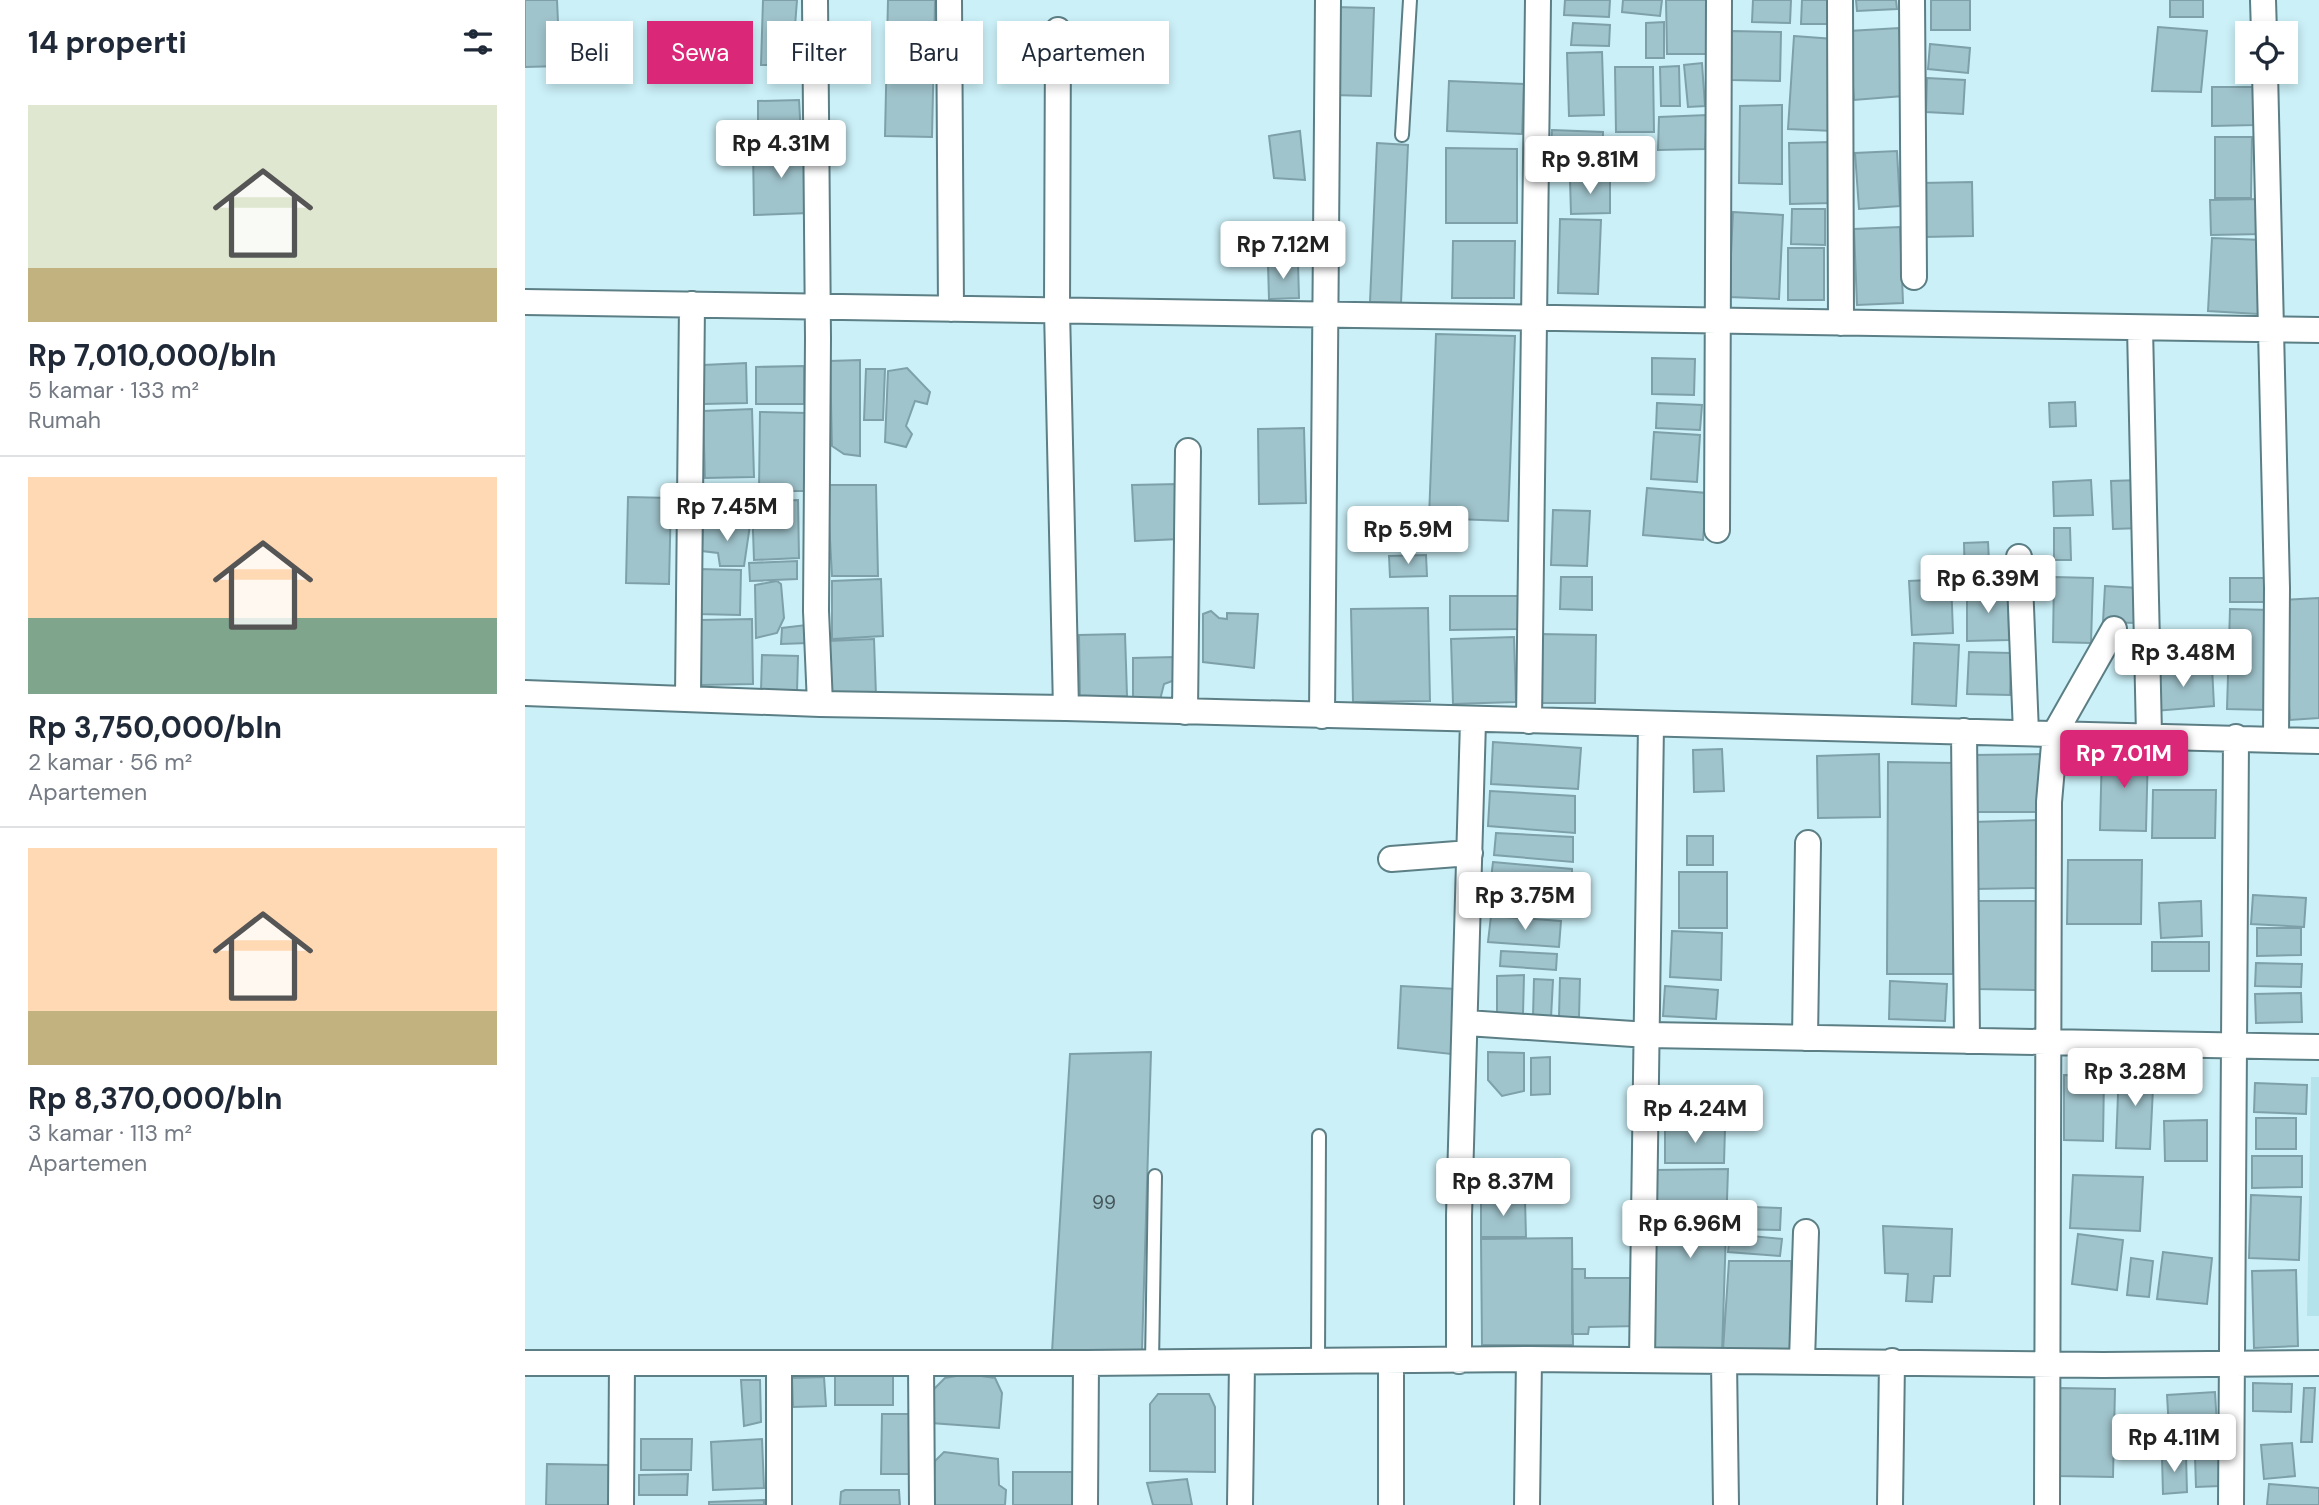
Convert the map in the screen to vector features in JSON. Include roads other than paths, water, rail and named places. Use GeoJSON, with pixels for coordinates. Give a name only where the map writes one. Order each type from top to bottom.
{"type":"FeatureCollection","features":[{"type":"Feature","properties":{"kind":"street"},"geometry":{"type":"LineString","coordinates":[[815,0],[818,306],[816,611],[820,705]]}},
{"type":"Feature","properties":{"kind":"street"},"geometry":{"type":"LineString","coordinates":[[949,0],[951,309]]}},
{"type":"Feature","properties":{"kind":"street"},"geometry":{"type":"LineString","coordinates":[[1322,716],[1328,0]]}},
{"type":"Feature","properties":{"kind":"street"},"geometry":{"type":"LineString","coordinates":[[1529,721],[1538,0]]}},
{"type":"Feature","properties":{"kind":"street"},"geometry":{"type":"LineString","coordinates":[[1717,530],[1719,0]]}},
{"type":"Feature","properties":{"kind":"street"},"geometry":{"type":"LineString","coordinates":[[1840,0],[1841,323]]}},
{"type":"Feature","properties":{"kind":"street"},"geometry":{"type":"LineString","coordinates":[[1912,0],[1914,277]]}},
{"type":"Feature","properties":{"kind":"street"},"geometry":{"type":"LineString","coordinates":[[2263,0],[2264,21]]}},
{"type":"Feature","properties":{"kind":"street"},"geometry":{"type":"LineString","coordinates":[[1058,84],[1057,310],[1066,708]]}},
{"type":"Feature","properties":{"kind":"street"},"geometry":{"type":"LineString","coordinates":[[2265,84],[2277,588],[2276,739]]}},
{"type":"Feature","properties":{"kind":"street"},"geometry":{"type":"LineString","coordinates":[[525,302],[2319,330]]}},
{"type":"Feature","properties":{"kind":"street"},"geometry":{"type":"LineString","coordinates":[[688,697],[692,304]]}},
{"type":"Feature","properties":{"kind":"street"},"geometry":{"type":"LineString","coordinates":[[2140,328],[2149,736]]}},
{"type":"Feature","properties":{"kind":"street"},"geometry":{"type":"LineString","coordinates":[[1185,712],[1188,451]]}},
{"type":"Feature","properties":{"kind":"street"},"geometry":{"type":"LineString","coordinates":[[2019,557],[2026,733]]}},
{"type":"Feature","properties":{"kind":"street"},"geometry":{"type":"LineString","coordinates":[[2047,1505],[2051,1042],[2047,882],[2055,733],[2114,629]]}},
{"type":"Feature","properties":{"kind":"street"},"geometry":{"type":"LineString","coordinates":[[525,693],[688,697],[820,705],[1066,708],[2319,741]]}},
{"type":"Feature","properties":{"kind":"street"},"geometry":{"type":"LineString","coordinates":[[1459,1362],[1459,1216],[1467,1023],[1473,720]]}},
{"type":"Feature","properties":{"kind":"street"},"geometry":{"type":"LineString","coordinates":[[1642,1360],[1651,724]]}},
{"type":"Feature","properties":{"kind":"street"},"geometry":{"type":"LineString","coordinates":[[1963,732],[1967,1041]]}},
{"type":"Feature","properties":{"kind":"street"},"geometry":{"type":"LineString","coordinates":[[2231,1505],[2236,737]]}},
{"type":"Feature","properties":{"kind":"street"},"geometry":{"type":"LineString","coordinates":[[1805,1038],[1808,843]]}},
{"type":"Feature","properties":{"kind":"street"},"geometry":{"type":"LineString","coordinates":[[1391,859],[1470,853]]}},
{"type":"Feature","properties":{"kind":"street"},"geometry":{"type":"LineString","coordinates":[[1467,1023],[1648,1035],[2319,1048]]}},
{"type":"Feature","properties":{"kind":"street"},"geometry":{"type":"LineString","coordinates":[[1802,1361],[1806,1232]]}},
{"type":"Feature","properties":{"kind":"street"},"geometry":{"type":"LineString","coordinates":[[1528,1505],[1529,1359]]}},
{"type":"Feature","properties":{"kind":"street"},"geometry":{"type":"LineString","coordinates":[[525,1363],[1242,1363],[1529,1359],[2319,1363]]}},
{"type":"Feature","properties":{"kind":"street"},"geometry":{"type":"LineString","coordinates":[[1724,1360],[1725,1505]]}},
{"type":"Feature","properties":{"kind":"street"},"geometry":{"type":"LineString","coordinates":[[1890,1505],[1892,1361]]}},
{"type":"Feature","properties":{"kind":"street"},"geometry":{"type":"LineString","coordinates":[[1391,1362],[1391,1505]]}},
{"type":"Feature","properties":{"kind":"street"},"geometry":{"type":"LineString","coordinates":[[621,1363],[621,1505]]}},
{"type":"Feature","properties":{"kind":"street"},"geometry":{"type":"LineString","coordinates":[[779,1363],[779,1505]]}},
{"type":"Feature","properties":{"kind":"street"},"geometry":{"type":"LineString","coordinates":[[921,1363],[922,1505]]}},
{"type":"Feature","properties":{"kind":"street"},"geometry":{"type":"LineString","coordinates":[[1085,1505],[1086,1363]]}},
{"type":"Feature","properties":{"kind":"street"},"geometry":{"type":"LineString","coordinates":[[1240,1505],[1242,1363]]}},
{"type":"Feature","properties":{"kind":"lane"},"geometry":{"type":"LineString","coordinates":[[1402,135],[1411,0]]}},
{"type":"Feature","properties":{"kind":"lane"},"geometry":{"type":"LineString","coordinates":[[1318,1362],[1319,1136]]}},
{"type":"Feature","properties":{"kind":"lane"},"geometry":{"type":"LineString","coordinates":[[1152,1363],[1155,1176]]}}]}
